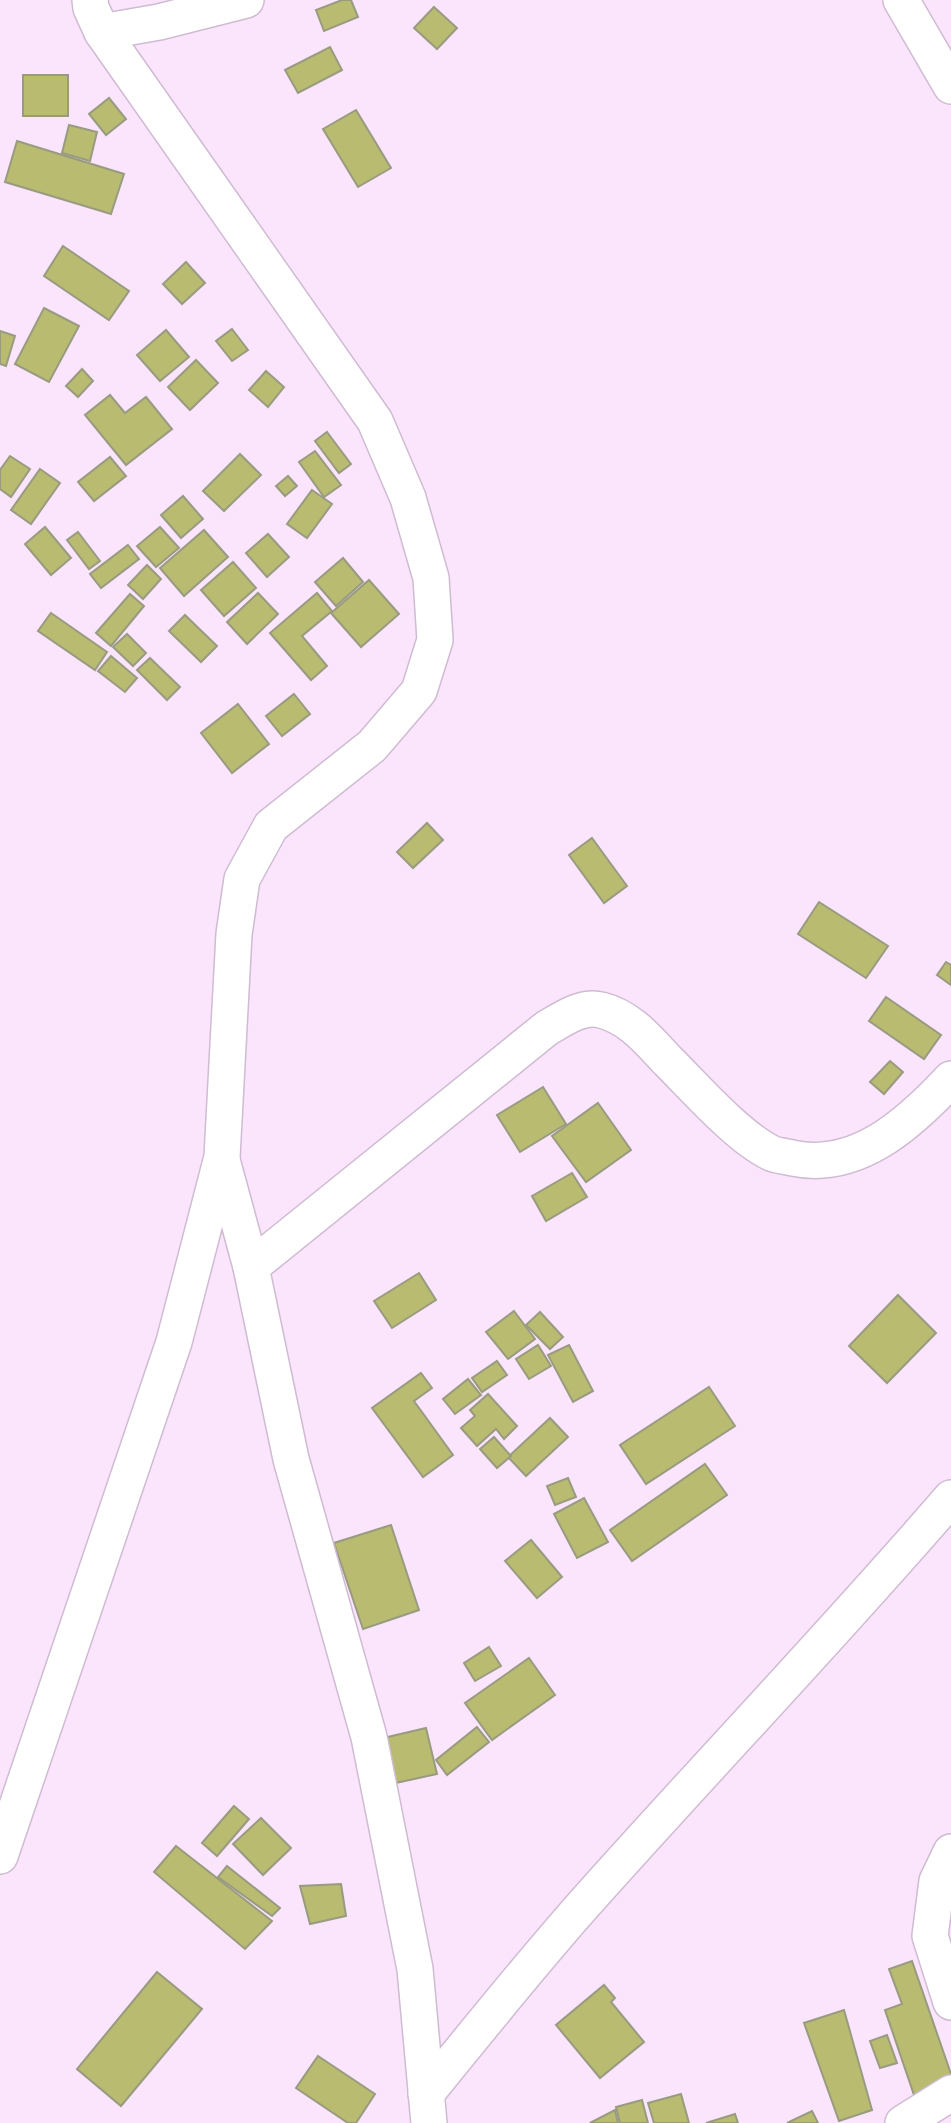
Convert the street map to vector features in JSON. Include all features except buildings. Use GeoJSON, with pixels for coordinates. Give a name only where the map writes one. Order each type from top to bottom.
{"type":"FeatureCollection","features":[{"type":"Feature","properties":{"kind":"street"},"geometry":{"type":"LineString","coordinates":[[0,1856],[174,1342],[222,1157],[234,934],[242,879],[271,826],[372,746],[419,691],[435,640],[431,578],[408,498],[376,422],[102,32],[90,0]]}},
{"type":"Feature","properties":{"kind":"street"},"geometry":{"type":"LineString","coordinates":[[102,32],[159,22],[246,0]]}},
{"type":"Feature","properties":{"kind":"street"},"geometry":{"type":"LineString","coordinates":[[901,0],[951,86]]}},
{"type":"Feature","properties":{"kind":"street"},"geometry":{"type":"LineString","coordinates":[[251,1267],[547,1028],[577,1012],[600,1009],[629,1022],[736,1128],[772,1153],[810,1162],[840,1158],[878,1143],[931,1100],[951,1079]]}},
{"type":"Feature","properties":{"kind":"street"},"geometry":{"type":"LineString","coordinates":[[222,1157],[251,1267],[291,1459],[369,1737],[415,1969],[427,2109]]}},
{"type":"Feature","properties":{"kind":"street"},"geometry":{"type":"LineString","coordinates":[[427,2109],[510,1991],[584,1904],[863,1601],[951,1499]]}},
{"type":"Feature","properties":{"kind":"street"},"geometry":{"type":"LineString","coordinates":[[951,1852],[937,1881],[930,1936],[951,2002]]}},
{"type":"Feature","properties":{"kind":"street"},"geometry":{"type":"LineString","coordinates":[[903,2123],[951,2092]]}}]}
